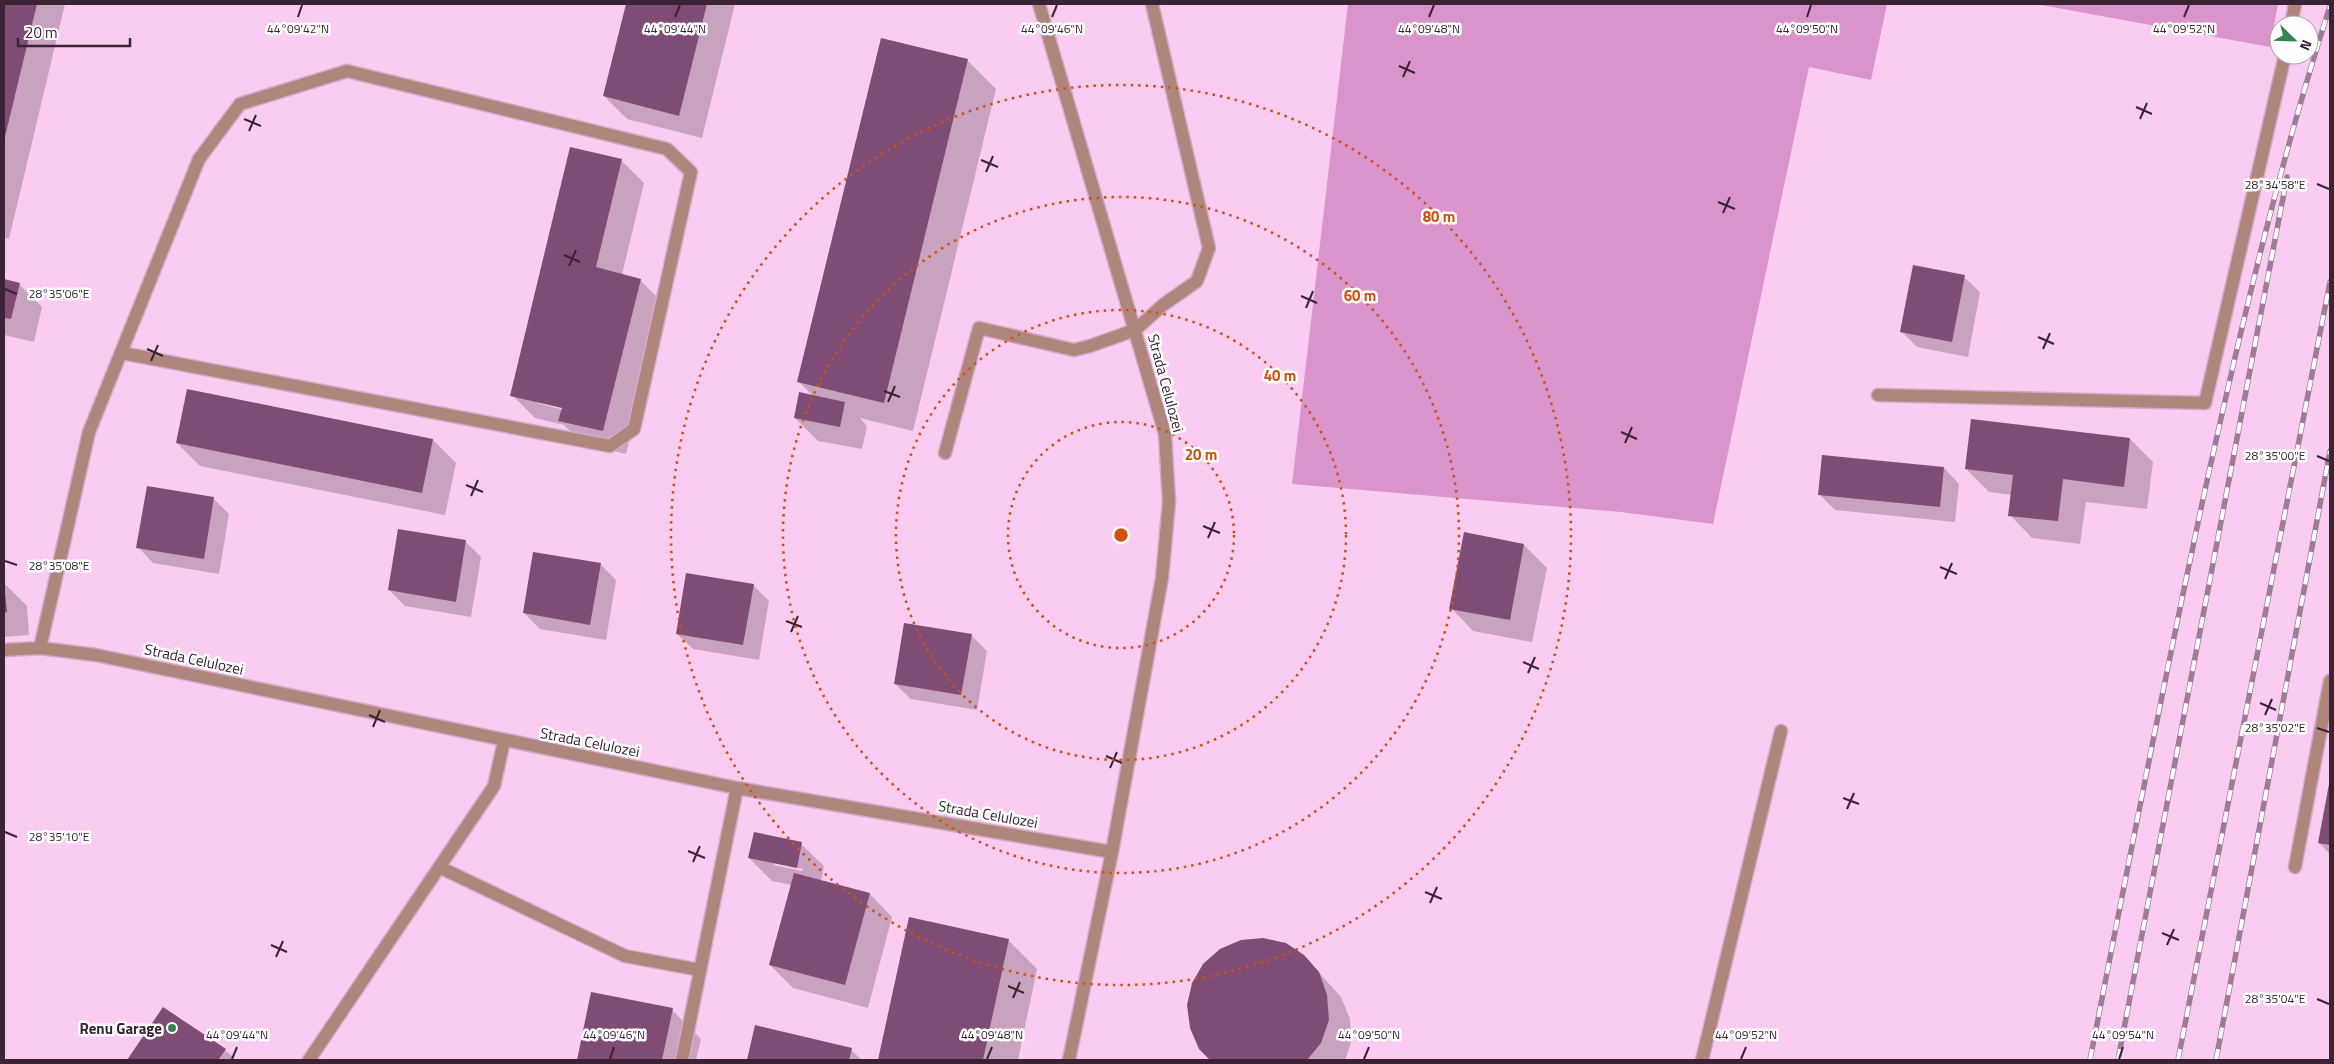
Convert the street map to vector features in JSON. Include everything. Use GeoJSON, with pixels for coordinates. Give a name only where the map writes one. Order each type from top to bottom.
{"type":"FeatureCollection","features":[{"type":"Feature","properties":{"kind":"lane","name":"Strada Celulozei"},"geometry":{"type":"LineString","coordinates":[[4,650],[40,648],[96,655],[737,788],[1112,852],[1162,578],[1168,502],[1165,434],[1039,4]]}},
{"type":"Feature","properties":{"kind":"lane"},"geometry":{"type":"LineString","coordinates":[[945,452],[979,328],[1074,350],[1135,330],[1163,305],[1197,281],[1209,248],[1152,4]]}},
{"type":"Feature","properties":{"kind":"lane"},"geometry":{"type":"LineString","coordinates":[[1878,395],[2205,404],[2283,65]]}},
{"type":"Feature","properties":{"kind":"lane"},"geometry":{"type":"LineString","coordinates":[[40,648],[89,432],[199,159],[240,104],[347,71],[667,149],[691,172],[634,429],[610,446],[122,353]]}},
{"type":"Feature","properties":{"kind":"lane"},"geometry":{"type":"LineString","coordinates":[[2295,867],[2330,681]]}},
{"type":"Feature","properties":{"kind":"lane"},"geometry":{"type":"LineString","coordinates":[[1702,1060],[1781,731]]}},
{"type":"Feature","properties":{"kind":"lane"},"geometry":{"type":"LineString","coordinates":[[309,1060],[494,786],[504,741]]}},
{"type":"Feature","properties":{"kind":"lane"},"geometry":{"type":"LineString","coordinates":[[682,1060],[737,788]]}},
{"type":"Feature","properties":{"kind":"lane"},"geometry":{"type":"LineString","coordinates":[[1068,1060],[1112,852]]}},
{"type":"Feature","properties":{"kind":"lane"},"geometry":{"type":"LineString","coordinates":[[439,867],[625,956],[700,970]]}},
{"type":"Feature","properties":{"kind":"shaded area"},"geometry":{"type":"Polygon","coordinates":[[[1348,4],[1887,4],[1871,80],[1809,67],[1713,524],[1621,512],[1292,484],[1348,4]]]}},
{"type":"Feature","properties":{"kind":"shaded area"},"geometry":{"type":"Polygon","coordinates":[[[2036,4],[2278,4],[2276,15],[2269,15],[2269,47],[2036,4]]]}},
{"type":"Feature","properties":{"kind":"building"},"geometry":{"type":"Polygon","coordinates":[[[4,4],[37,4],[4,141],[4,4]]]}},
{"type":"Feature","properties":{"kind":"building"},"geometry":{"type":"Polygon","coordinates":[[[626,4],[707,4],[679,116],[603,96],[626,4]]]}},
{"type":"Feature","properties":{"kind":"building"},"geometry":{"type":"Polygon","coordinates":[[[881,38],[968,59],[884,403],[797,382],[881,38]]]}},
{"type":"Feature","properties":{"kind":"building"},"geometry":{"type":"Polygon","coordinates":[[[570,147],[622,159],[596,267],[641,279],[603,431],[558,421],[562,408],[510,396],[570,147]]]}},
{"type":"Feature","properties":{"kind":"building"},"geometry":{"type":"Polygon","coordinates":[[[1913,265],[1965,275],[1952,342],[1900,332],[1913,265]]]}},
{"type":"Feature","properties":{"kind":"building"},"geometry":{"type":"Polygon","coordinates":[[[4,279],[20,283],[11,319],[4,318],[4,279]]]}},
{"type":"Feature","properties":{"kind":"building"},"geometry":{"type":"Polygon","coordinates":[[[187,389],[433,439],[422,493],[176,443],[187,389]]]}},
{"type":"Feature","properties":{"kind":"building"},"geometry":{"type":"Polygon","coordinates":[[[799,392],[845,402],[840,427],[794,418],[799,392]]]}},
{"type":"Feature","properties":{"kind":"building"},"geometry":{"type":"Polygon","coordinates":[[[1971,419],[2130,438],[2124,487],[2063,479],[2058,521],[2008,516],[2013,475],[1965,469],[1971,419]]]}},
{"type":"Feature","properties":{"kind":"building"},"geometry":{"type":"Polygon","coordinates":[[[1822,455],[1944,467],[1940,507],[1818,495],[1822,455]]]}},
{"type":"Feature","properties":{"kind":"building"},"geometry":{"type":"Polygon","coordinates":[[[147,486],[214,497],[204,559],[136,548],[147,486]]]}},
{"type":"Feature","properties":{"kind":"building"},"geometry":{"type":"Polygon","coordinates":[[[398,529],[466,540],[456,602],[388,590],[398,529]]]}},
{"type":"Feature","properties":{"kind":"building"},"geometry":{"type":"Polygon","coordinates":[[[1464,532],[1524,544],[1510,620],[1449,609],[1464,532]]]}},
{"type":"Feature","properties":{"kind":"building"},"geometry":{"type":"Polygon","coordinates":[[[533,552],[601,563],[590,625],[523,613],[533,552]]]}},
{"type":"Feature","properties":{"kind":"building"},"geometry":{"type":"Polygon","coordinates":[[[686,573],[754,584],[743,645],[676,634],[686,573]]]}},
{"type":"Feature","properties":{"kind":"building"},"geometry":{"type":"Polygon","coordinates":[[[4,592],[7,612],[4,613],[4,592]]]}},
{"type":"Feature","properties":{"kind":"building"},"geometry":{"type":"Polygon","coordinates":[[[904,623],[972,634],[961,695],[894,684],[904,623]]]}},
{"type":"Feature","properties":{"kind":"building"},"geometry":{"type":"Polygon","coordinates":[[[2330,784],[2330,845],[2318,843],[2330,784]]]}},
{"type":"Feature","properties":{"kind":"building"},"geometry":{"type":"Polygon","coordinates":[[[754,832],[802,842],[797,868],[748,858],[754,832]]]}},
{"type":"Feature","properties":{"kind":"building"},"geometry":{"type":"Polygon","coordinates":[[[794,873],[870,893],[845,985],[769,965],[794,873]]]}},
{"type":"Feature","properties":{"kind":"building"},"geometry":{"type":"Polygon","coordinates":[[[909,917],[1009,939],[983,1060],[878,1060],[909,917]]]}},
{"type":"Feature","properties":{"kind":"building"},"geometry":{"type":"Polygon","coordinates":[[[1263,938],[1286,943],[1304,955],[1319,972],[1327,995],[1329,1020],[1321,1043],[1307,1060],[1210,1060],[1199,1049],[1190,1028],[1187,1005],[1192,983],[1203,964],[1220,949],[1241,940],[1263,938]]]}},
{"type":"Feature","properties":{"kind":"building"},"geometry":{"type":"Polygon","coordinates":[[[591,992],[673,1008],[662,1060],[577,1060],[591,992]]]}},
{"type":"Feature","properties":{"kind":"building","name":"Renu Garage"},"geometry":{"type":"Polygon","coordinates":[[[163,1007],[226,1049],[218,1060],[127,1060],[163,1007]]]}},
{"type":"Feature","properties":{"kind":"building"},"geometry":{"type":"Polygon","coordinates":[[[755,1025],[852,1048],[849,1060],[747,1060],[755,1025]]]}},
{"type":"Feature","properties":{"kind":"railway"},"geometry":{"type":"LineString","coordinates":[[2090,1060],[2160,704],[2219,429],[2247,307],[2278,186],[2311,66],[2330,6]]}},
{"type":"Feature","properties":{"kind":"railway"},"geometry":{"type":"LineString","coordinates":[[2118,1060],[2287,177]]}},
{"type":"Feature","properties":{"kind":"railway"},"geometry":{"type":"LineString","coordinates":[[2178,1060],[2330,282]]}},
{"type":"Feature","properties":{"kind":"railway"},"geometry":{"type":"LineString","coordinates":[[2216,1060],[2330,451]]}},
{"type":"Feature","properties":{"kind":"place","name":"Renu Garage"},"geometry":{"type":"Point","coordinates":[172,1028]}}]}
